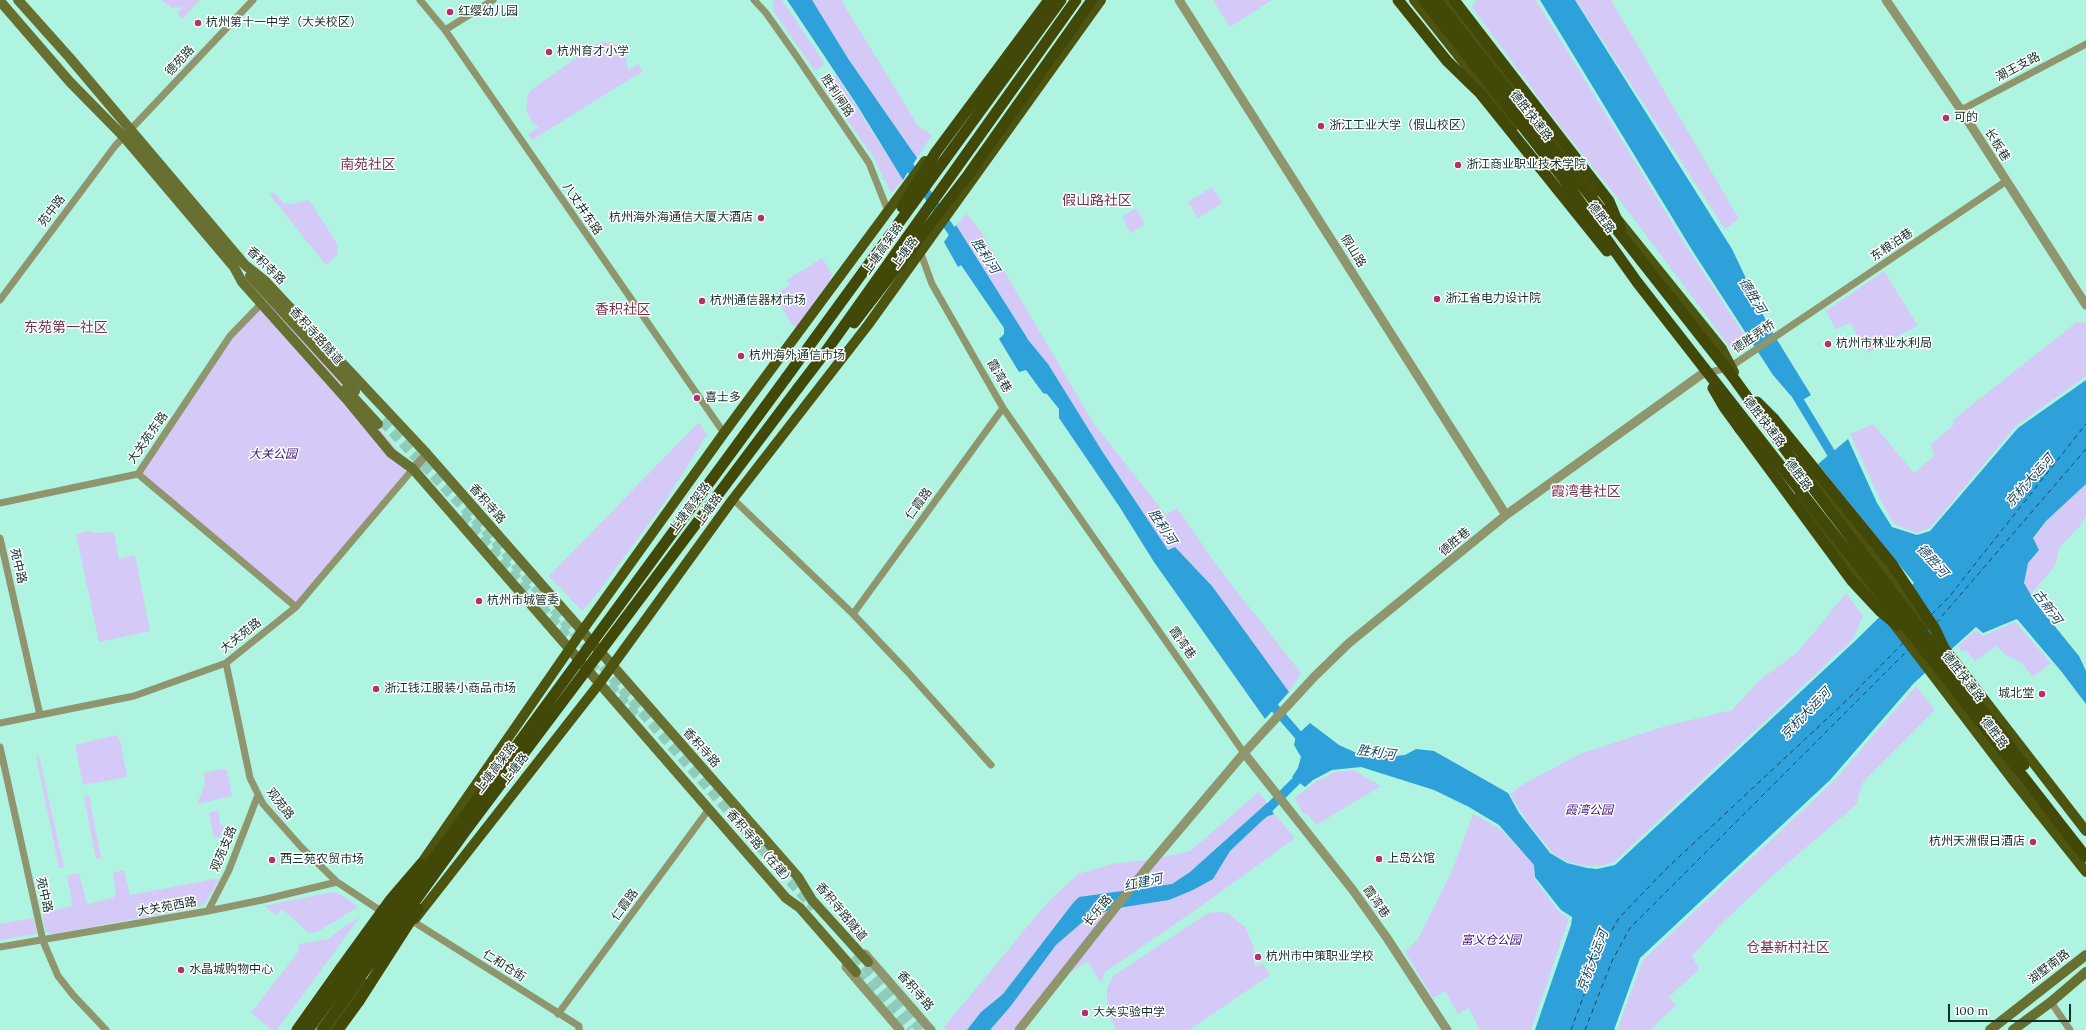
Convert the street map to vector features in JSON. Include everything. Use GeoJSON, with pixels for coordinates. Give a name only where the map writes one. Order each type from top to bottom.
{"type":"FeatureCollection","features":[{"type":"Feature","properties":{"kind":"highway"},"geometry":{"type":"LineString","coordinates":[[818,335],[848,283],[906,201],[936,152],[1049,0]]}},
{"type":"Feature","properties":{"kind":"highway","name":"上塘高架路"},"geometry":{"type":"LineString","coordinates":[[308,1030],[818,335],[1060,0]]}},
{"type":"Feature","properties":{"kind":"highway","name":"上塘高架路"},"geometry":{"type":"LineString","coordinates":[[322,1030],[467,829],[689,531],[824,354],[1076,0]]}},
{"type":"Feature","properties":{"kind":"highway"},"geometry":{"type":"LineString","coordinates":[[824,354],[864,312],[964,181],[1092,0]]}},
{"type":"Feature","properties":{"kind":"highway"},"geometry":{"type":"LineString","coordinates":[[1398,0],[1447,60],[1480,93]]}},
{"type":"Feature","properties":{"kind":"highway"},"geometry":{"type":"LineString","coordinates":[[1404,0],[1601,245],[1637,282]]}},
{"type":"Feature","properties":{"kind":"highway","name":"德胜快速路"},"geometry":{"type":"LineString","coordinates":[[1424,0],[1563,178],[1637,282],[2086,857]]}},
{"type":"Feature","properties":{"kind":"highway","name":"德胜快速路"},"geometry":{"type":"LineString","coordinates":[[1436,0],[1625,242],[1731,372],[1819,496],[2086,847]]}},
{"type":"Feature","properties":{"kind":"highway"},"geometry":{"type":"LineString","coordinates":[[1454,0],[1609,201],[1625,242]]}},
{"type":"Feature","properties":{"kind":"highway"},"geometry":{"type":"LineString","coordinates":[[1463,0],[1518,84]]}},
{"type":"Feature","properties":{"kind":"highway"},"geometry":{"type":"LineString","coordinates":[[1697,359],[1724,407],[1852,580],[1880,610],[1898,625]]}},
{"type":"Feature","properties":{"kind":"highway"},"geometry":{"type":"LineString","coordinates":[[1731,372],[1774,419],[1892,564],[1935,629],[1944,648]]}},
{"type":"Feature","properties":{"kind":"highway"},"geometry":{"type":"LineString","coordinates":[[297,1030],[391,899],[480,794]]}},
{"type":"Feature","properties":{"kind":"highway"},"geometry":{"type":"LineString","coordinates":[[338,1030],[370,986],[467,829]]}},
{"type":"Feature","properties":{"kind":"main road","name":"香积寺路"},"geometry":{"type":"LineString","coordinates":[[18,0],[234,267],[242,282],[349,402],[391,453],[413,469],[599,684]]}},
{"type":"Feature","properties":{"kind":"main road","name":"上塘路"},"geometry":{"type":"LineString","coordinates":[[302,1030],[386,914],[582,631],[724,433],[1044,0]]}},
{"type":"Feature","properties":{"kind":"main road","name":"上塘路"},"geometry":{"type":"LineString","coordinates":[[330,1030],[599,684],[733,499],[868,325],[921,254],[1101,0]]}},
{"type":"Feature","properties":{"kind":"main road","name":"德胜路"},"geometry":{"type":"LineString","coordinates":[[1414,0],[1593,227],[1702,374],[1743,424],[1898,625],[2015,783],[2086,872]]}},
{"type":"Feature","properties":{"kind":"main road","name":"德胜路"},"geometry":{"type":"LineString","coordinates":[[1445,0],[1606,205],[1722,349],[1731,372],[2086,831]]}},
{"type":"Feature","properties":{"kind":"main road","name":"香积寺路"},"geometry":{"type":"LineString","coordinates":[[0,1],[70,82],[127,134],[245,265],[265,281],[427,454],[611,666],[798,876]]}},
{"type":"Feature","properties":{"kind":"main road","name":"香积寺路隧道"},"geometry":{"type":"LineString","coordinates":[[234,267],[247,279],[380,423],[250,275],[245,265]]}},
{"type":"Feature","properties":{"kind":"main road","name":"香积寺路（在建）"},"geometry":{"type":"LineString","coordinates":[[599,684],[786,898]]}},
{"type":"Feature","properties":{"kind":"main road","name":"香积寺路隧道"},"geometry":{"type":"LineString","coordinates":[[798,876],[812,900],[868,962]]}},
{"type":"Feature","properties":{"kind":"main road"},"geometry":{"type":"LineString","coordinates":[[786,898],[800,908],[856,972]]}},
{"type":"Feature","properties":{"kind":"main road","name":"湖墅南路"},"geometry":{"type":"LineString","coordinates":[[1990,1030],[2086,955]]}},
{"type":"Feature","properties":{"kind":"main road"},"geometry":{"type":"LineString","coordinates":[[2014,1030],[2052,1002],[2086,972]]}},
{"type":"Feature","properties":{"kind":"street","name":"德苑路"},"geometry":{"type":"LineString","coordinates":[[127,134],[253,0]]}},
{"type":"Feature","properties":{"kind":"street","name":"八丈井东路"},"geometry":{"type":"LineString","coordinates":[[420,0],[445,30],[724,433]]}},
{"type":"Feature","properties":{"kind":"street"},"geometry":{"type":"LineString","coordinates":[[445,30],[493,0]]}},
{"type":"Feature","properties":{"kind":"street","name":"胜利闸路"},"geometry":{"type":"LineString","coordinates":[[754,0],[766,13],[795,54],[869,163],[888,211]]}},
{"type":"Feature","properties":{"kind":"street","name":"假山路"},"geometry":{"type":"LineString","coordinates":[[1179,0],[1506,515]]}},
{"type":"Feature","properties":{"kind":"street","name":"长板巷"},"geometry":{"type":"LineString","coordinates":[[1886,0],[1961,110],[2005,182],[2086,305]]}},
{"type":"Feature","properties":{"kind":"street","name":"潮王支路"},"geometry":{"type":"LineString","coordinates":[[1961,110],[2086,44]]}},
{"type":"Feature","properties":{"kind":"street","name":"苑中路"},"geometry":{"type":"LineString","coordinates":[[0,300],[42,242],[127,134]]}},
{"type":"Feature","properties":{"kind":"street","name":"东粮泊巷"},"geometry":{"type":"LineString","coordinates":[[1791,326],[2005,182]]}},
{"type":"Feature","properties":{"kind":"street","name":"霞湾巷"},"geometry":{"type":"LineString","coordinates":[[921,254],[932,284],[1003,408],[1254,767],[1299,825],[1352,889],[1387,938],[1447,1030]]}},
{"type":"Feature","properties":{"kind":"street","name":"大关苑东路"},"geometry":{"type":"LineString","coordinates":[[0,503],[138,474],[230,336],[262,304]]}},
{"type":"Feature","properties":{"kind":"street","name":"德胜弄桥"},"geometry":{"type":"LineString","coordinates":[[1702,374],[1731,372],[1791,326]]}},
{"type":"Feature","properties":{"kind":"street","name":"德胜巷"},"geometry":{"type":"LineString","coordinates":[[1244,753],[1308,684],[1350,642],[1506,515],[1702,374]]}},
{"type":"Feature","properties":{"kind":"street","name":"仁霞路"},"geometry":{"type":"LineString","coordinates":[[853,614],[1003,408]]}},
{"type":"Feature","properties":{"kind":"street","name":"大关苑路"},"geometry":{"type":"LineString","coordinates":[[0,723],[134,696],[226,663],[296,607],[427,454]]}},
{"type":"Feature","properties":{"kind":"street"},"geometry":{"type":"LineString","coordinates":[[138,474],[296,607]]}},
{"type":"Feature","properties":{"kind":"street"},"geometry":{"type":"LineString","coordinates":[[733,499],[853,614],[906,670],[991,765]]}},
{"type":"Feature","properties":{"kind":"street","name":"苑中路"},"geometry":{"type":"LineString","coordinates":[[0,538],[40,715]]}},
{"type":"Feature","properties":{"kind":"street","name":"观苑路"},"geometry":{"type":"LineString","coordinates":[[226,663],[250,778],[258,795],[302,848],[337,882],[386,914]]}},
{"type":"Feature","properties":{"kind":"street","name":"苑中路"},"geometry":{"type":"LineString","coordinates":[[0,747],[43,941],[58,976],[73,995],[106,1030]]}},
{"type":"Feature","properties":{"kind":"street","name":"长乐路"},"geometry":{"type":"LineString","coordinates":[[1019,1030],[1100,926],[1110,917],[1146,869],[1244,753]]}},
{"type":"Feature","properties":{"kind":"street","name":"观苑支路"},"geometry":{"type":"LineString","coordinates":[[208,911],[229,870],[258,795]]}},
{"type":"Feature","properties":{"kind":"street","name":"仁霞路"},"geometry":{"type":"LineString","coordinates":[[558,1014],[709,809]]}},
{"type":"Feature","properties":{"kind":"street","name":"香积寺路"},"geometry":{"type":"LineString","coordinates":[[798,876],[932,1030]]}},
{"type":"Feature","properties":{"kind":"street","name":"大关苑西路"},"geometry":{"type":"LineString","coordinates":[[0,947],[43,941],[208,911],[337,882]]}},
{"type":"Feature","properties":{"kind":"street","name":"香积寺路（在建）"},"geometry":{"type":"LineString","coordinates":[[786,898],[900,1030]]}},
{"type":"Feature","properties":{"kind":"street","name":"仁和仓街"},"geometry":{"type":"LineString","coordinates":[[414,922],[579,1026],[579,1030]]}},
{"type":"Feature","properties":{"kind":"street"},"geometry":{"type":"LineString","coordinates":[[2052,1002],[2070,1030]]}},
{"type":"Feature","properties":{"kind":"green space"},"geometry":{"type":"Polygon","coordinates":[[[161,0],[200,0],[182,19],[177,13],[182,7],[172,8],[161,0]]]}},
{"type":"Feature","properties":{"kind":"green space"},"geometry":{"type":"Polygon","coordinates":[[[774,0],[782,0],[825,64],[815,71],[772,9],[774,0]]]}},
{"type":"Feature","properties":{"kind":"green space"},"geometry":{"type":"Polygon","coordinates":[[[812,0],[841,0],[918,126],[932,135],[917,158],[849,60],[812,0]]]}},
{"type":"Feature","properties":{"kind":"green space"},"geometry":{"type":"Polygon","coordinates":[[[1213,0],[1272,0],[1230,27],[1213,0]]]}},
{"type":"Feature","properties":{"kind":"green space"},"geometry":{"type":"Polygon","coordinates":[[[1476,0],[1536,0],[1690,252],[1748,341],[1733,351],[1628,211],[1553,117],[1472,7],[1476,0]]]}},
{"type":"Feature","properties":{"kind":"green space"},"geometry":{"type":"Polygon","coordinates":[[[1576,0],[1611,0],[1739,219],[1725,229],[1576,0]]]}},
{"type":"Feature","properties":{"kind":"green space"},"geometry":{"type":"Polygon","coordinates":[[[610,42],[617,45],[626,59],[628,70],[638,64],[643,71],[532,140],[528,134],[539,127],[533,124],[526,109],[528,94],[531,90],[596,44],[610,42]]]}},
{"type":"Feature","properties":{"kind":"green space"},"geometry":{"type":"Polygon","coordinates":[[[836,75],[903,180],[891,193],[874,158],[822,84],[836,75]]]}},
{"type":"Feature","properties":{"kind":"green space"},"geometry":{"type":"Polygon","coordinates":[[[1212,187],[1222,203],[1198,218],[1188,202],[1212,187]]]}},
{"type":"Feature","properties":{"kind":"green space"},"geometry":{"type":"Polygon","coordinates":[[[274,192],[284,203],[293,204],[309,200],[338,245],[337,256],[326,265],[269,194],[274,192]]]}},
{"type":"Feature","properties":{"kind":"green space"},"geometry":{"type":"Polygon","coordinates":[[[1136,208],[1145,224],[1131,233],[1122,217],[1136,208]]]}},
{"type":"Feature","properties":{"kind":"green space"},"geometry":{"type":"Polygon","coordinates":[[[967,214],[980,230],[1094,424],[1166,515],[1177,508],[1217,566],[1301,673],[1289,692],[1212,586],[1175,547],[1168,550],[1102,451],[1048,364],[1029,341],[956,225],[967,214]]]}},
{"type":"Feature","properties":{"kind":"green space"},"geometry":{"type":"Polygon","coordinates":[[[822,258],[832,274],[830,280],[797,327],[793,326],[774,295],[790,285],[787,280],[822,258]]]}},
{"type":"Feature","properties":{"kind":"green space"},"geometry":{"type":"Polygon","coordinates":[[[1884,271],[1918,326],[1889,340],[1868,353],[1850,323],[1836,329],[1826,311],[1884,271]]]}},
{"type":"Feature","properties":{"kind":"green space","name":"大关公园"},"geometry":{"type":"Polygon","coordinates":[[[265,292],[413,469],[296,607],[138,474],[230,336],[265,292]]]}},
{"type":"Feature","properties":{"kind":"green space"},"geometry":{"type":"Polygon","coordinates":[[[2077,322],[2086,323],[2086,376],[2016,426],[1930,528],[1917,533],[1894,524],[1881,501],[1850,434],[1873,424],[1914,473],[1934,456],[1931,444],[1953,426],[1953,420],[2077,322]]]}},
{"type":"Feature","properties":{"kind":"green space"},"geometry":{"type":"Polygon","coordinates":[[[699,422],[707,435],[662,506],[593,599],[582,611],[549,576],[699,422]]]}},
{"type":"Feature","properties":{"kind":"green space"},"geometry":{"type":"Polygon","coordinates":[[[2086,484],[2086,516],[2080,526],[2059,548],[2055,566],[2031,594],[2024,583],[2028,563],[2039,550],[2033,538],[2046,521],[2086,484]]]}},
{"type":"Feature","properties":{"kind":"green space"},"geometry":{"type":"Polygon","coordinates":[[[88,531],[98,533],[114,532],[119,559],[135,555],[150,631],[99,642],[76,534],[88,531]]]}},
{"type":"Feature","properties":{"kind":"green space","name":"霞湾公园"},"geometry":{"type":"Polygon","coordinates":[[[1846,593],[1863,616],[1853,639],[1614,862],[1600,866],[1587,866],[1569,862],[1553,854],[1527,821],[1510,794],[1522,785],[1580,754],[1666,726],[1732,710],[1761,679],[1798,652],[1846,593]]]}},
{"type":"Feature","properties":{"kind":"green space"},"geometry":{"type":"Polygon","coordinates":[[[2015,622],[2051,663],[2033,677],[2021,662],[2004,654],[1997,646],[1976,660],[1976,663],[1966,650],[1962,652],[1958,646],[1976,630],[1983,636],[2015,622]]]}},
{"type":"Feature","properties":{"kind":"green space"},"geometry":{"type":"Polygon","coordinates":[[[1916,686],[1935,710],[1863,782],[1856,805],[1770,878],[1722,923],[1692,956],[1699,969],[1669,997],[1676,1005],[1650,1030],[1617,1030],[1643,960],[1833,782],[1916,686]]]}},
{"type":"Feature","properties":{"kind":"green space"},"geometry":{"type":"Polygon","coordinates":[[[116,735],[120,740],[127,777],[83,785],[75,745],[116,735]]]}},
{"type":"Feature","properties":{"kind":"green space"},"geometry":{"type":"Polygon","coordinates":[[[36,756],[39,756],[64,867],[59,868],[36,756]]]}},
{"type":"Feature","properties":{"kind":"green space"},"geometry":{"type":"Polygon","coordinates":[[[221,769],[227,770],[232,796],[197,804],[205,784],[204,773],[221,769]]]}},
{"type":"Feature","properties":{"kind":"green space"},"geometry":{"type":"Polygon","coordinates":[[[1353,770],[1381,786],[1316,825],[1309,816],[1303,813],[1295,798],[1315,782],[1335,772],[1353,770]]]}},
{"type":"Feature","properties":{"kind":"green space"},"geometry":{"type":"Polygon","coordinates":[[[1259,792],[1267,803],[1190,872],[1172,884],[1073,903],[1003,994],[981,1012],[967,1030],[947,1030],[944,1027],[1047,903],[1078,874],[1112,864],[1156,859],[1190,851],[1259,792]]]}},
{"type":"Feature","properties":{"kind":"green space"},"geometry":{"type":"Polygon","coordinates":[[[89,796],[101,858],[96,859],[84,797],[89,796]]]}},
{"type":"Feature","properties":{"kind":"green space"},"geometry":{"type":"Polygon","coordinates":[[[218,810],[220,824],[224,826],[220,837],[214,838],[209,813],[218,810]]]}},
{"type":"Feature","properties":{"kind":"green space"},"geometry":{"type":"Polygon","coordinates":[[[1274,814],[1295,838],[1197,909],[1105,972],[1101,983],[1088,961],[1058,980],[1022,1030],[990,1030],[1010,1007],[1056,945],[1074,927],[1086,919],[1112,909],[1169,900],[1213,879],[1230,851],[1266,817],[1274,814]]]}},
{"type":"Feature","properties":{"kind":"green space","name":"富义仓公园"},"geometry":{"type":"Polygon","coordinates":[[[1473,814],[1499,828],[1535,865],[1534,878],[1559,912],[1569,918],[1531,1030],[1480,1030],[1468,1008],[1458,1014],[1445,991],[1433,998],[1405,952],[1418,939],[1452,871],[1473,814]]]}},
{"type":"Feature","properties":{"kind":"green space"},"geometry":{"type":"Polygon","coordinates":[[[124,870],[130,895],[220,878],[206,902],[199,907],[53,934],[46,932],[42,913],[73,906],[67,876],[79,873],[87,904],[113,898],[116,893],[113,875],[115,872],[124,870]]]}},
{"type":"Feature","properties":{"kind":"green space"},"geometry":{"type":"Polygon","coordinates":[[[332,892],[340,894],[358,907],[317,932],[309,933],[282,909],[276,915],[264,906],[332,892]]]}},
{"type":"Feature","properties":{"kind":"green space"},"geometry":{"type":"Polygon","coordinates":[[[1208,913],[1228,913],[1246,928],[1253,946],[1255,968],[1262,963],[1270,975],[1189,1030],[1117,1030],[1111,1019],[1107,1005],[1107,988],[1113,976],[1208,913]]]}},
{"type":"Feature","properties":{"kind":"green space"},"geometry":{"type":"Polygon","coordinates":[[[360,917],[277,1030],[272,1030],[251,1013],[298,952],[299,944],[328,939],[346,925],[360,917]]]}},
{"type":"Feature","properties":{"kind":"green space"},"geometry":{"type":"Polygon","coordinates":[[[33,918],[37,934],[0,940],[0,924],[33,918]]]}},
{"type":"Feature","properties":{"kind":"water"},"geometry":{"type":"Polygon","coordinates":[[[787,0],[812,0],[849,60],[917,158],[903,180],[857,105],[787,0]]]}},
{"type":"Feature","properties":{"kind":"water"},"geometry":{"type":"Polygon","coordinates":[[[1540,0],[1575,0],[1732,249],[1768,325],[1811,395],[1801,401],[1791,396],[1773,375],[1692,250],[1540,0]]]}},
{"type":"Feature","properties":{"kind":"water"},"geometry":{"type":"Polygon","coordinates":[[[956,225],[1029,341],[1048,364],[1102,451],[1168,550],[1175,547],[1212,586],[1289,692],[1265,719],[1154,562],[1119,506],[1059,418],[1059,409],[1047,394],[1043,393],[1026,370],[1019,372],[999,339],[1004,334],[1004,328],[961,265],[958,267],[944,242],[956,225]]]}},
{"type":"Feature","properties":{"kind":"water","name":"京杭大运河"},"geometry":{"type":"Polygon","coordinates":[[[2086,380],[2086,484],[2046,521],[2033,538],[2039,550],[2028,563],[2024,583],[2035,602],[2079,656],[2086,671],[2086,704],[2061,671],[2017,619],[1983,633],[1976,627],[1914,683],[1830,780],[1640,958],[1614,1030],[1535,1030],[1571,925],[1572,917],[1561,910],[1535,877],[1534,865],[1499,825],[1469,807],[1434,790],[1361,767],[1332,770],[1313,780],[1305,787],[1292,777],[1298,768],[1301,757],[1294,745],[1296,736],[1310,723],[1339,745],[1361,755],[1378,758],[1405,755],[1416,749],[1434,751],[1508,793],[1519,813],[1550,853],[1567,863],[1587,868],[1597,869],[1615,865],[1855,641],[1914,583],[1818,464],[1848,439],[1877,503],[1892,527],[1917,535],[1930,531],[2018,428],[2086,380]]]}},
{"type":"Feature","properties":{"kind":"water"},"geometry":{"type":"Polygon","coordinates":[[[1267,803],[1274,814],[1266,817],[1230,851],[1213,879],[1193,890],[1169,900],[1112,909],[1086,919],[1056,945],[1010,1007],[990,1030],[967,1030],[981,1012],[1003,994],[1079,897],[1172,884],[1190,872],[1267,803]]]}},
{"type":"Feature","properties":{"kind":"waterway","name":"胜利河"},"geometry":{"type":"LineString","coordinates":[[904,158],[958,241]]}},
{"type":"Feature","properties":{"kind":"waterway","name":"德胜河"},"geometry":{"type":"LineString","coordinates":[[1793,390],[1837,463]]}},
{"type":"Feature","properties":{"kind":"waterway","name":"胜利河"},"geometry":{"type":"LineString","coordinates":[[1267,699],[1306,744]]}},
{"type":"Feature","properties":{"kind":"waterway","name":"红建河"},"geometry":{"type":"LineString","coordinates":[[1262,815],[1305,772]]}},
{"type":"Feature","properties":{"kind":"ferry route"},"geometry":{"type":"LineString","coordinates":[[1932,614],[1949,597],[2086,424]]}},
{"type":"Feature","properties":{"kind":"ferry route"},"geometry":{"type":"LineString","coordinates":[[1936,623],[2086,449]]}},
{"type":"Feature","properties":{"kind":"ferry route"},"geometry":{"type":"LineString","coordinates":[[1571,1030],[1601,949],[1619,918],[1665,870],[1846,701],[1903,643]]}},
{"type":"Feature","properties":{"kind":"ferry route"},"geometry":{"type":"LineString","coordinates":[[1585,1030],[1612,961],[1630,928],[1908,650]]}},
{"type":"Feature","properties":{"kind":"tunnel"},"geometry":{"type":"LineString","coordinates":[[382,421],[498,544],[653,725],[814,908]]}},
{"type":"Feature","properties":{"kind":"tunnel"},"geometry":{"type":"LineString","coordinates":[[462,515],[636,716]]}},
{"type":"Feature","properties":{"kind":"tunnel"},"geometry":{"type":"LineString","coordinates":[[855,955],[921,1030]]}},
{"type":"Feature","properties":{"kind":"tunnel"},"geometry":{"type":"LineString","coordinates":[[857,973],[909,1030]]}},
{"type":"Feature","properties":{"kind":"place","name":"红缨幼儿园"},"geometry":{"type":"Point","coordinates":[450,12]}},
{"type":"Feature","properties":{"kind":"place","name":"杭州第十一中学（大关校区）"},"geometry":{"type":"Point","coordinates":[198,23]}},
{"type":"Feature","properties":{"kind":"place","name":"杭州育才小学"},"geometry":{"type":"Point","coordinates":[549,52]}},
{"type":"Feature","properties":{"kind":"place","name":"可的"},"geometry":{"type":"Point","coordinates":[1946,118]}},
{"type":"Feature","properties":{"kind":"place","name":"浙江工业大学（假山校区）"},"geometry":{"type":"Point","coordinates":[1321,126]}},
{"type":"Feature","properties":{"kind":"place","name":"浙江商业职业技术学院"},"geometry":{"type":"Point","coordinates":[1458,165]}},
{"type":"Feature","properties":{"kind":"place","name":"杭州海外海通信大厦大酒店"},"geometry":{"type":"Point","coordinates":[761,218]}},
{"type":"Feature","properties":{"kind":"place","name":"浙江省电力设计院"},"geometry":{"type":"Point","coordinates":[1437,299]}},
{"type":"Feature","properties":{"kind":"place","name":"杭州通信器材市场"},"geometry":{"type":"Point","coordinates":[702,301]}},
{"type":"Feature","properties":{"kind":"place","name":"杭州市林业水利局"},"geometry":{"type":"Point","coordinates":[1828,344]}},
{"type":"Feature","properties":{"kind":"place","name":"杭州海外通信市场"},"geometry":{"type":"Point","coordinates":[741,356]}},
{"type":"Feature","properties":{"kind":"place","name":"喜士多"},"geometry":{"type":"Point","coordinates":[697,398]}},
{"type":"Feature","properties":{"kind":"place","name":"杭州市城管委"},"geometry":{"type":"Point","coordinates":[479,601]}},
{"type":"Feature","properties":{"kind":"place","name":"浙江钱江服装小商品市场"},"geometry":{"type":"Point","coordinates":[376,689]}},
{"type":"Feature","properties":{"kind":"place","name":"城北堂"},"geometry":{"type":"Point","coordinates":[2042,694]}},
{"type":"Feature","properties":{"kind":"place","name":"杭州天洲假日酒店"},"geometry":{"type":"Point","coordinates":[2033,842]}},
{"type":"Feature","properties":{"kind":"place","name":"上岛公馆"},"geometry":{"type":"Point","coordinates":[1379,859]}},
{"type":"Feature","properties":{"kind":"place","name":"西三苑农贸市场"},"geometry":{"type":"Point","coordinates":[272,860]}},
{"type":"Feature","properties":{"kind":"place","name":"杭州市中策职业学校"},"geometry":{"type":"Point","coordinates":[1258,957]}},
{"type":"Feature","properties":{"kind":"place","name":"水晶城购物中心"},"geometry":{"type":"Point","coordinates":[181,970]}},
{"type":"Feature","properties":{"kind":"place","name":"大关实验中学"},"geometry":{"type":"Point","coordinates":[1085,1013]}},
{"type":"Feature","properties":{"kind":"district","name":"南苑社区"},"geometry":{"type":"Point","coordinates":[368,165]}},
{"type":"Feature","properties":{"kind":"district","name":"假山路社区"},"geometry":{"type":"Point","coordinates":[1097,201]}},
{"type":"Feature","properties":{"kind":"district","name":"香积社区"},"geometry":{"type":"Point","coordinates":[623,310]}},
{"type":"Feature","properties":{"kind":"district","name":"东苑第一社区"},"geometry":{"type":"Point","coordinates":[66,328]}},
{"type":"Feature","properties":{"kind":"district","name":"霞湾巷社区"},"geometry":{"type":"Point","coordinates":[1586,492]}},
{"type":"Feature","properties":{"kind":"district","name":"仓基新村社区"},"geometry":{"type":"Point","coordinates":[1788,948]}},
{"type":"Feature","properties":{"kind":"water label","name":"古新河"},"geometry":{"type":"Point","coordinates":[2047,607]}}]}
